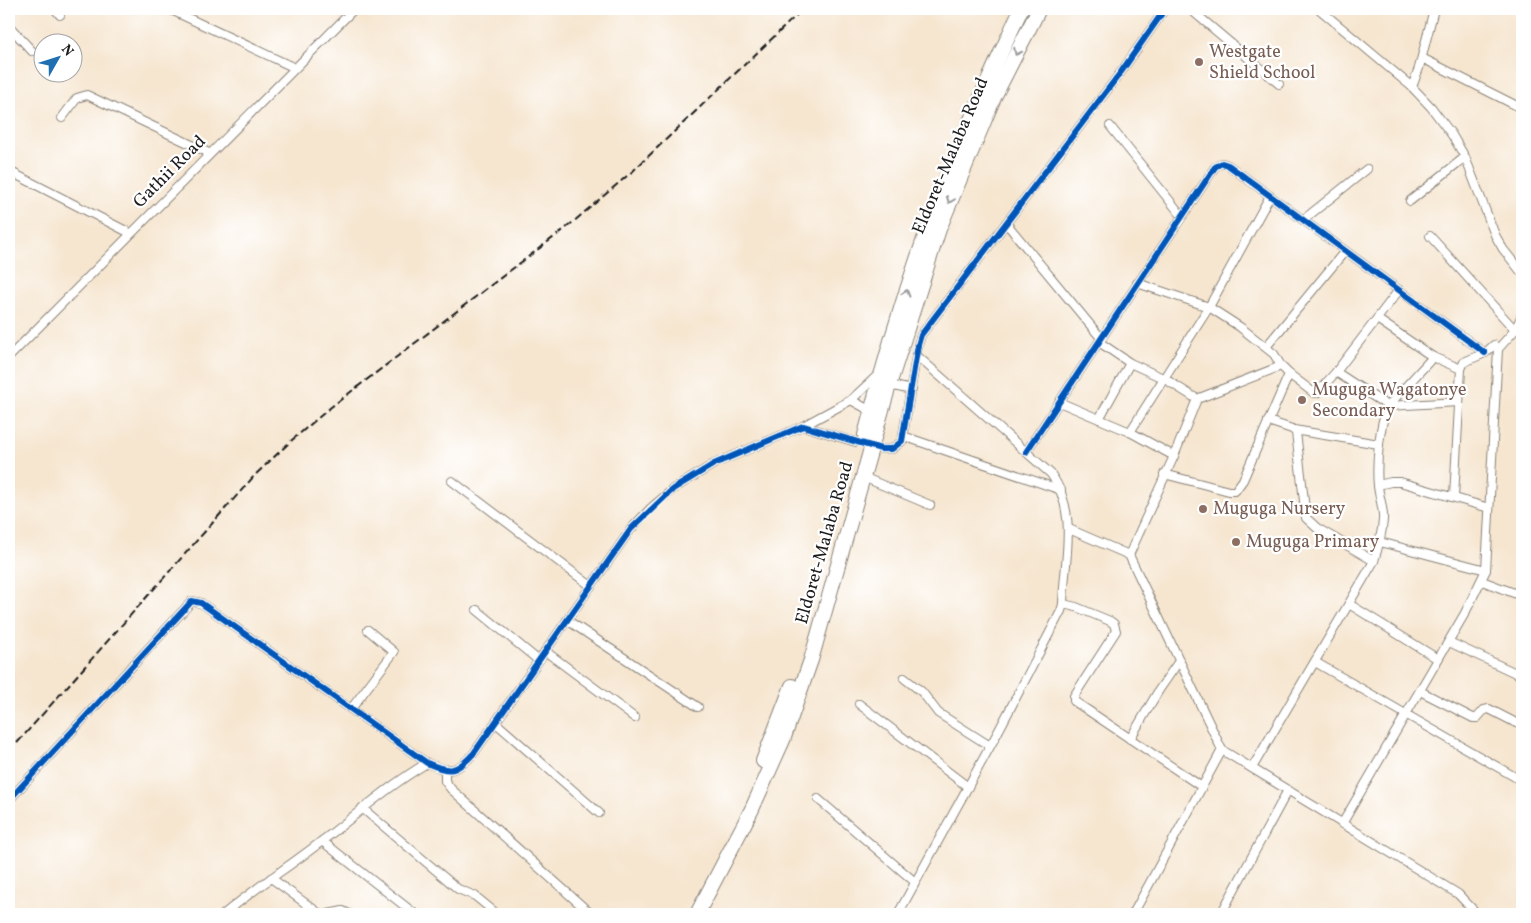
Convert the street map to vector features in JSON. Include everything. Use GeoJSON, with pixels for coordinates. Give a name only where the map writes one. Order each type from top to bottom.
{"type":"FeatureCollection","features":[{"type":"Feature","properties":{"kind":"highway","name":"Eldoret-Malaba Road"},"geometry":{"type":"LineString","coordinates":[[687,914],[735,825],[770,746],[800,666],[828,573],[871,411],[906,290],[945,182],[984,89],[1021,9]]}},
{"type":"Feature","properties":{"kind":"highway","name":"Eldoret-Malaba Road"},"geometry":{"type":"LineString","coordinates":[[697,914],[752,809],[782,740],[811,660],[889,385],[923,276],[956,184],[995,95],[1039,9]]}},
{"type":"Feature","properties":{"kind":"street"},"geometry":{"type":"LineString","coordinates":[[169,9],[295,68]]}},
{"type":"Feature","properties":{"kind":"street","name":"Gathii Road"},"geometry":{"type":"LineString","coordinates":[[9,356],[354,9]]}},
{"type":"Feature","properties":{"kind":"street"},"geometry":{"type":"LineString","coordinates":[[880,449],[892,449],[902,441],[912,390],[916,354],[921,335],[1121,72],[1165,9]]}},
{"type":"Feature","properties":{"kind":"street"},"geometry":{"type":"LineString","coordinates":[[1190,9],[1279,84]]}},
{"type":"Feature","properties":{"kind":"street"},"geometry":{"type":"LineString","coordinates":[[1319,9],[1412,87],[1431,107],[1452,135],[1465,157],[1495,235],[1522,273]]}},
{"type":"Feature","properties":{"kind":"street"},"geometry":{"type":"LineString","coordinates":[[1412,87],[1422,58],[1434,9]]}},
{"type":"Feature","properties":{"kind":"street"},"geometry":{"type":"LineString","coordinates":[[9,26],[32,51]]}},
{"type":"Feature","properties":{"kind":"street"},"geometry":{"type":"LineString","coordinates":[[1422,58],[1515,105]]}},
{"type":"Feature","properties":{"kind":"street"},"geometry":{"type":"LineString","coordinates":[[62,118],[78,98],[87,95],[210,153]]}},
{"type":"Feature","properties":{"kind":"street"},"geometry":{"type":"LineString","coordinates":[[1110,126],[1182,216]]}},
{"type":"Feature","properties":{"kind":"street"},"geometry":{"type":"LineString","coordinates":[[1410,201],[1465,157]]}},
{"type":"Feature","properties":{"kind":"street"},"geometry":{"type":"LineString","coordinates":[[1026,452],[1214,167],[1222,162],[1485,353]]}},
{"type":"Feature","properties":{"kind":"street"},"geometry":{"type":"LineString","coordinates":[[1303,220],[1367,169]]}},
{"type":"Feature","properties":{"kind":"street"},"geometry":{"type":"LineString","coordinates":[[9,171],[130,233]]}},
{"type":"Feature","properties":{"kind":"street"},"geometry":{"type":"LineString","coordinates":[[1130,432],[1209,307],[1270,196]]}},
{"type":"Feature","properties":{"kind":"street"},"geometry":{"type":"LineString","coordinates":[[1006,223],[1100,340],[1130,363],[1165,379],[1197,399]]}},
{"type":"Feature","properties":{"kind":"street"},"geometry":{"type":"LineString","coordinates":[[1430,236],[1515,330]]}},
{"type":"Feature","properties":{"kind":"street"},"geometry":{"type":"LineString","coordinates":[[1266,347],[1345,251]]}},
{"type":"Feature","properties":{"kind":"street"},"geometry":{"type":"LineString","coordinates":[[1137,284],[1209,307],[1266,347],[1274,354],[1281,366],[1289,374],[1314,393],[1336,372],[1399,290]]}},
{"type":"Feature","properties":{"kind":"street"},"geometry":{"type":"LineString","coordinates":[[1342,824],[1449,642],[1486,570],[1498,349],[1515,330],[1522,315]]}},
{"type":"Feature","properties":{"kind":"street"},"geometry":{"type":"LineString","coordinates":[[1377,318],[1433,357],[1461,369]]}},
{"type":"Feature","properties":{"kind":"street"},"geometry":{"type":"LineString","coordinates":[[1454,497],[1461,369],[1464,362],[1485,353],[1494,345],[1498,349]]}},
{"type":"Feature","properties":{"kind":"street"},"geometry":{"type":"LineString","coordinates":[[898,914],[1061,612],[1069,529],[1061,490],[1051,474],[916,354]]}},
{"type":"Feature","properties":{"kind":"street"},"geometry":{"type":"LineString","coordinates":[[1252,768],[1374,561],[1380,542],[1383,518],[1378,485],[1379,444],[1384,415],[1388,406],[1433,357]]}},
{"type":"Feature","properties":{"kind":"street"},"geometry":{"type":"LineString","coordinates":[[1098,419],[1130,363]]}},
{"type":"Feature","properties":{"kind":"street"},"geometry":{"type":"LineString","coordinates":[[1129,556],[1164,474],[1174,456],[1197,399],[1281,366]]}},
{"type":"Feature","properties":{"kind":"street"},"geometry":{"type":"LineString","coordinates":[[9,800],[192,601],[201,603],[427,763],[445,771],[458,768],[466,762],[496,723],[538,660],[631,529],[673,489],[714,464],[803,426],[851,400],[884,370]]}},
{"type":"Feature","properties":{"kind":"street"},"geometry":{"type":"LineString","coordinates":[[1336,372],[1388,406],[1459,402]]}},
{"type":"Feature","properties":{"kind":"street"},"geometry":{"type":"LineString","coordinates":[[1164,474],[1229,491],[1235,490],[1243,480],[1289,374]]}},
{"type":"Feature","properties":{"kind":"street"},"geometry":{"type":"LineString","coordinates":[[889,385],[912,390]]}},
{"type":"Feature","properties":{"kind":"street"},"geometry":{"type":"LineString","coordinates":[[851,400],[871,411]]}},
{"type":"Feature","properties":{"kind":"street"},"geometry":{"type":"LineString","coordinates":[[1059,402],[1130,432],[1174,456]]}},
{"type":"Feature","properties":{"kind":"street"},"geometry":{"type":"LineString","coordinates":[[1268,421],[1294,430],[1379,444]]}},
{"type":"Feature","properties":{"kind":"street"},"geometry":{"type":"LineString","coordinates":[[803,426],[856,442]]}},
{"type":"Feature","properties":{"kind":"street"},"geometry":{"type":"LineString","coordinates":[[1294,430],[1297,435],[1306,518],[1317,528],[1374,561]]}},
{"type":"Feature","properties":{"kind":"street"},"geometry":{"type":"LineString","coordinates":[[903,436],[1061,490]]}},
{"type":"Feature","properties":{"kind":"street"},"geometry":{"type":"LineString","coordinates":[[863,477],[930,505]]}},
{"type":"Feature","properties":{"kind":"street"},"geometry":{"type":"LineString","coordinates":[[452,481],[591,586]]}},
{"type":"Feature","properties":{"kind":"street"},"geometry":{"type":"LineString","coordinates":[[1378,485],[1400,482],[1489,508]]}},
{"type":"Feature","properties":{"kind":"street"},"geometry":{"type":"LineString","coordinates":[[1069,529],[1129,556],[1222,750],[1458,894],[1477,914]]}},
{"type":"Feature","properties":{"kind":"street"},"geometry":{"type":"LineString","coordinates":[[1380,542],[1486,570]]}},
{"type":"Feature","properties":{"kind":"street"},"geometry":{"type":"LineString","coordinates":[[1482,581],[1522,596]]}},
{"type":"Feature","properties":{"kind":"street"},"geometry":{"type":"LineString","coordinates":[[1063,604],[1076,607],[1110,621],[1114,624],[1116,631],[1073,699],[1074,701],[1202,787]]}},
{"type":"Feature","properties":{"kind":"street"},"geometry":{"type":"LineString","coordinates":[[1349,604],[1438,659]]}},
{"type":"Feature","properties":{"kind":"street"},"geometry":{"type":"LineString","coordinates":[[476,610],[538,660]]}},
{"type":"Feature","properties":{"kind":"street"},"geometry":{"type":"LineString","coordinates":[[567,620],[698,708]]}},
{"type":"Feature","properties":{"kind":"street"},"geometry":{"type":"LineString","coordinates":[[351,708],[394,652],[368,630]]}},
{"type":"Feature","properties":{"kind":"street"},"geometry":{"type":"LineString","coordinates":[[1449,642],[1522,676]]}},
{"type":"Feature","properties":{"kind":"street"},"geometry":{"type":"LineString","coordinates":[[545,651],[635,718]]}},
{"type":"Feature","properties":{"kind":"street"},"geometry":{"type":"LineString","coordinates":[[1130,739],[1159,690],[1179,661]]}},
{"type":"Feature","properties":{"kind":"street"},"geometry":{"type":"LineString","coordinates":[[1315,662],[1522,781]]}},
{"type":"Feature","properties":{"kind":"street"},"geometry":{"type":"LineString","coordinates":[[904,678],[922,692],[938,713],[990,746]]}},
{"type":"Feature","properties":{"kind":"street"},"geometry":{"type":"LineString","coordinates":[[1420,691],[1473,718],[1477,718],[1484,710],[1489,709],[1522,726]]}},
{"type":"Feature","properties":{"kind":"street"},"geometry":{"type":"LineString","coordinates":[[859,704],[968,787]]}},
{"type":"Feature","properties":{"kind":"street"},"geometry":{"type":"LineString","coordinates":[[496,723],[599,813]]}},
{"type":"Feature","properties":{"kind":"street"},"geometry":{"type":"LineString","coordinates":[[1133,914],[1222,750]]}},
{"type":"Feature","properties":{"kind":"street"},"geometry":{"type":"LineString","coordinates":[[224,914],[322,841],[362,808],[427,763]]}},
{"type":"Feature","properties":{"kind":"street"},"geometry":{"type":"LineString","coordinates":[[445,771],[445,781],[451,789],[591,914]]}},
{"type":"Feature","properties":{"kind":"street"},"geometry":{"type":"LineString","coordinates":[[1221,914],[1288,790]]}},
{"type":"Feature","properties":{"kind":"street"},"geometry":{"type":"LineString","coordinates":[[818,799],[915,882]]}},
{"type":"Feature","properties":{"kind":"street"},"geometry":{"type":"LineString","coordinates":[[362,808],[458,889],[475,896],[497,914]]}},
{"type":"Feature","properties":{"kind":"street"},"geometry":{"type":"LineString","coordinates":[[322,841],[415,914]]}},
{"type":"Feature","properties":{"kind":"street"},"geometry":{"type":"LineString","coordinates":[[271,878],[320,914]]}},
{"type":"Feature","properties":{"kind":"street"},"geometry":{"type":"LineString","coordinates":[[328,914],[343,911],[349,914]]}},
{"type":"Feature","properties":{"kind":"railway"},"geometry":{"type":"LineString","coordinates":[[9,752],[255,475],[292,440],[331,407],[566,228],[634,170],[803,9]]}},
{"type":"Feature","properties":{"kind":"cycle path"},"geometry":{"type":"LineString","coordinates":[[9,800],[192,601],[201,603],[427,763],[447,770],[457,768],[474,753],[631,529],[673,489],[714,464],[803,426],[881,449],[892,449],[902,441],[921,335],[1121,72],[1165,9]]}},
{"type":"Feature","properties":{"kind":"cycle path"},"geometry":{"type":"LineString","coordinates":[[1026,452],[1215,167],[1222,163],[1228,165],[1485,353]]}},
{"type":"Feature","properties":{"kind":"place","name":"Westgate Shield School"},"geometry":{"type":"Point","coordinates":[1199,62]}},
{"type":"Feature","properties":{"kind":"place","name":"Muguga Wagatonye Secondary"},"geometry":{"type":"Point","coordinates":[1302,400]}},
{"type":"Feature","properties":{"kind":"place","name":"Muguga Nursery"},"geometry":{"type":"Point","coordinates":[1203,509]}},
{"type":"Feature","properties":{"kind":"place","name":"Muguga Primary"},"geometry":{"type":"Point","coordinates":[1236,542]}}]}
